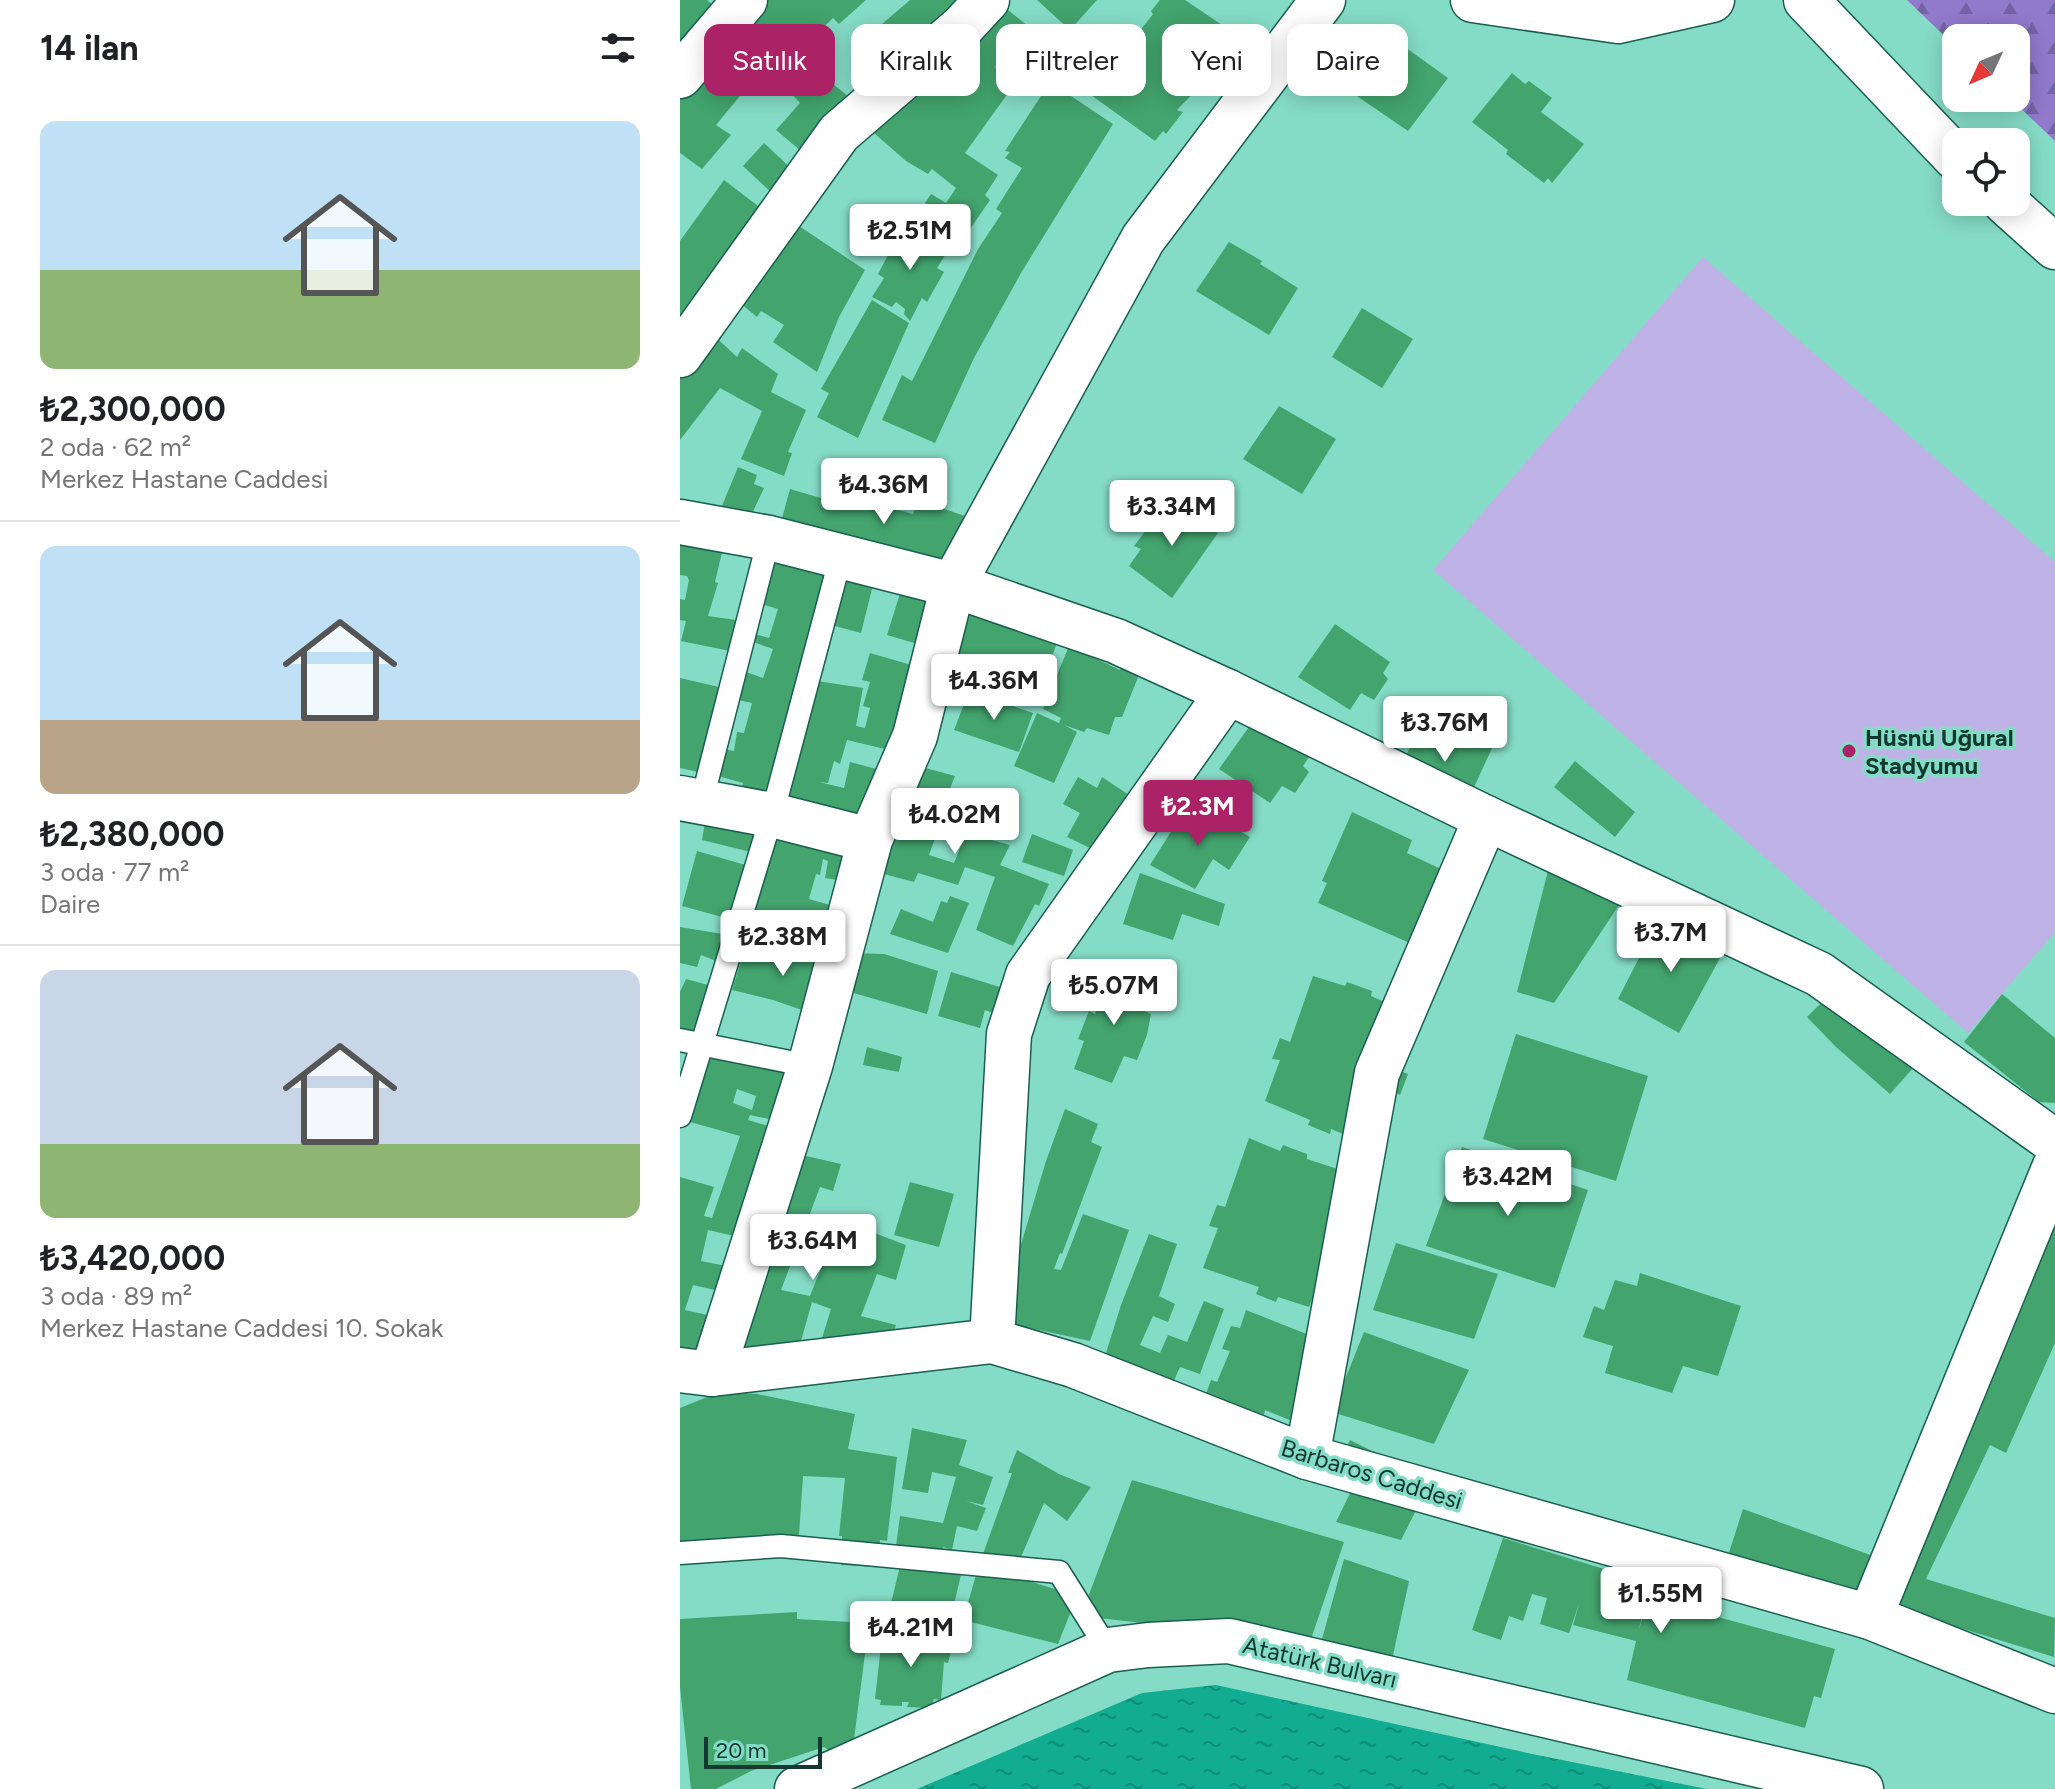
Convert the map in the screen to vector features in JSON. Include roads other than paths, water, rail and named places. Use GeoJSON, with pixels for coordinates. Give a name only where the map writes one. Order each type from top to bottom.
{"type":"FeatureCollection","features":[{"type":"Feature","properties":{"kind":"street"},"geometry":{"type":"LineString","coordinates":[[680,76],[745,0]]}},
{"type":"Feature","properties":{"kind":"street"},"geometry":{"type":"LineString","coordinates":[[680,355],[839,133],[962,27],[987,0]]}},
{"type":"Feature","properties":{"kind":"street"},"geometry":{"type":"LineString","coordinates":[[696,1372],[810,1066],[870,840],[915,736],[953,585],[1143,239],[1323,0]]}},
{"type":"Feature","properties":{"kind":"street"},"geometry":{"type":"LineString","coordinates":[[1473,0],[1618,21],[1712,0]]}},
{"type":"Feature","properties":{"kind":"street"},"geometry":{"type":"LineString","coordinates":[[1806,0],[1942,143]]}},
{"type":"Feature","properties":{"kind":"street"},"geometry":{"type":"LineString","coordinates":[[2021,216],[2055,247]]}},
{"type":"Feature","properties":{"kind":"street"},"geometry":{"type":"LineString","coordinates":[[680,522],[769,538],[953,585],[1116,641],[1819,974],[2055,1142]]}},
{"type":"Feature","properties":{"kind":"street"},"geometry":{"type":"LineString","coordinates":[[992,1341],[1009,1034],[1028,975],[1228,692]]}},
{"type":"Feature","properties":{"kind":"street"},"geometry":{"type":"LineString","coordinates":[[691,799],[772,815],[870,840]]}},
{"type":"Feature","properties":{"kind":"street"},"geometry":{"type":"LineString","coordinates":[[1307,1457],[1377,1073],[1486,818]]}},
{"type":"Feature","properties":{"kind":"street"},"geometry":{"type":"LineString","coordinates":[[1870,1617],[2055,1166]]}},
{"type":"Feature","properties":{"kind":"street","name":"Barbaros Caddesi"},"geometry":{"type":"LineString","coordinates":[[696,1372],[992,1341],[1073,1365],[1307,1457],[1870,1617],[2055,1691]]}},
{"type":"Feature","properties":{"kind":"street","name":"Atatürk Bulvarı"},"geometry":{"type":"LineString","coordinates":[[797,1789],[1108,1650],[1229,1641],[1861,1789]]}},
{"type":"Feature","properties":{"kind":"lane"},"geometry":{"type":"LineString","coordinates":[[691,799],[769,538]]}},
{"type":"Feature","properties":{"kind":"lane"},"geometry":{"type":"LineString","coordinates":[[680,1116],[691,1042],[772,815],[841,556]]}},
{"type":"Feature","properties":{"kind":"lane"},"geometry":{"type":"LineString","coordinates":[[691,1042],[810,1066]]}},
{"type":"Feature","properties":{"kind":"lane"},"geometry":{"type":"LineString","coordinates":[[680,1553],[781,1546],[1059,1572],[1108,1650]]}},
{"type":"Feature","properties":{"kind":"water"},"geometry":{"type":"Polygon","coordinates":[[[1216,1685],[1707,1789],[917,1789],[1142,1693],[1216,1685]]]}},
{"type":"Feature","properties":{"kind":"place","name":"Hüsnü Uğural Stadyumu"},"geometry":{"type":"Point","coordinates":[1849,751]}}]}
